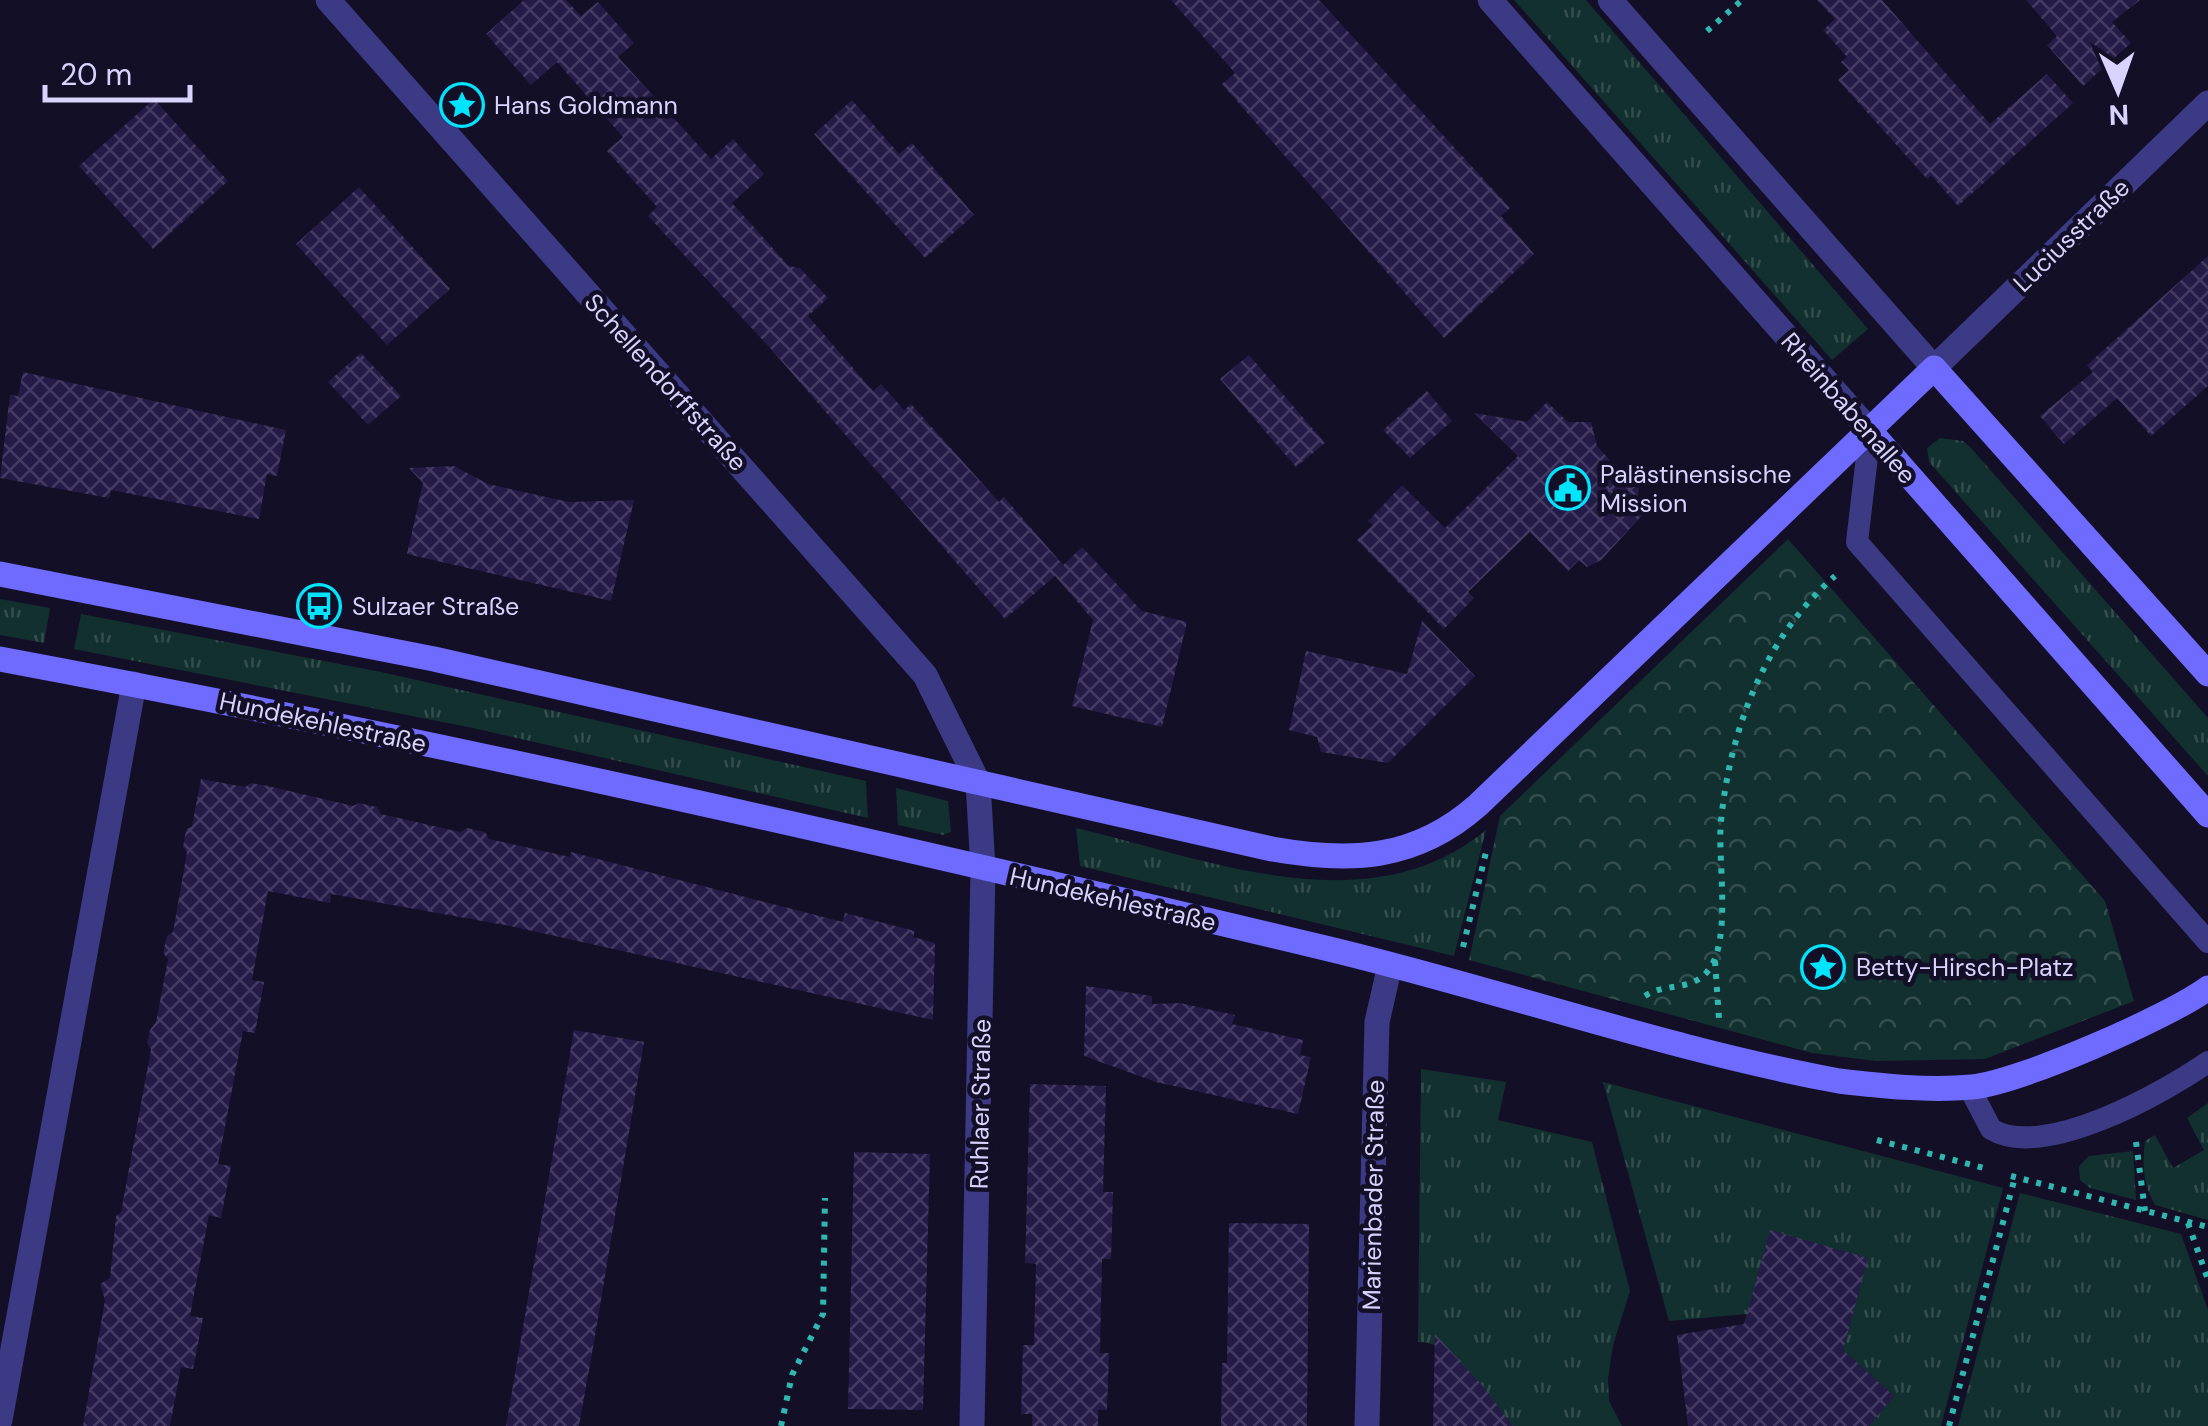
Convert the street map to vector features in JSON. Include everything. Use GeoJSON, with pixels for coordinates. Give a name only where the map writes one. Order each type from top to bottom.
{"type":"FeatureCollection","features":[{"type":"Feature","properties":{"kind":"main road"},"geometry":{"type":"LineString","coordinates":[[0,574],[434,659],[1303,854],[1358,858],[1426,842],[1464,818],[1934,368],[2208,674]]}},
{"type":"Feature","properties":{"kind":"main road","name":"Rheinbabenallee"},"geometry":{"type":"LineString","coordinates":[[1870,431],[2208,815]]}},
{"type":"Feature","properties":{"kind":"main road","name":"Hundekehlestraße"},"geometry":{"type":"LineString","coordinates":[[0,659],[365,730],[983,868],[1390,965],[1804,1074],[1871,1085],[1969,1087],[1996,1083],[2132,1028],[2208,988]]}},
{"type":"Feature","properties":{"kind":"street","name":"Schellendorffstraße"},"geometry":{"type":"LineString","coordinates":[[328,0],[925,675],[978,782]]}},
{"type":"Feature","properties":{"kind":"street","name":"Rheinbabenallee"},"geometry":{"type":"LineString","coordinates":[[1490,0],[1870,431]]}},
{"type":"Feature","properties":{"kind":"street"},"geometry":{"type":"LineString","coordinates":[[1610,0],[1934,368]]}},
{"type":"Feature","properties":{"kind":"street","name":"Luciusstraße"},"geometry":{"type":"LineString","coordinates":[[1934,368],[2208,103]]}},
{"type":"Feature","properties":{"kind":"street"},"geometry":{"type":"LineString","coordinates":[[0,1420],[134,684]]}},
{"type":"Feature","properties":{"kind":"street","name":"Ruhlaer Straße"},"geometry":{"type":"LineString","coordinates":[[972,1426],[983,868],[978,782]]}},
{"type":"Feature","properties":{"kind":"street","name":"Marienbader Straße"},"geometry":{"type":"LineString","coordinates":[[1366,1426],[1377,1022],[1390,965]]}},
{"type":"Feature","properties":{"kind":"lane"},"geometry":{"type":"LineString","coordinates":[[1870,431],[1857,542],[2208,942]]}},
{"type":"Feature","properties":{"kind":"lane"},"geometry":{"type":"LineString","coordinates":[[1969,1087],[1991,1129],[2020,1138],[2112,1115],[2208,1062]]}},
{"type":"Feature","properties":{"kind":"path"},"geometry":{"type":"LineString","coordinates":[[1706,31],[1742,0]]}},
{"type":"Feature","properties":{"kind":"path"},"geometry":{"type":"LineString","coordinates":[[1639,1006],[1649,992],[1696,981],[1715,961],[1720,940],[1721,822],[1732,751],[1749,693],[1810,598],[1835,576]]}},
{"type":"Feature","properties":{"kind":"path"},"geometry":{"type":"LineString","coordinates":[[1461,958],[1488,842]]}},
{"type":"Feature","properties":{"kind":"path"},"geometry":{"type":"LineString","coordinates":[[2135,1136],[2145,1210]]}},
{"type":"Feature","properties":{"kind":"path"},"geometry":{"type":"LineString","coordinates":[[1877,1140],[2208,1227]]}},
{"type":"Feature","properties":{"kind":"path"},"geometry":{"type":"LineString","coordinates":[[1949,1426],[2015,1177]]}},
{"type":"Feature","properties":{"kind":"path"},"geometry":{"type":"LineString","coordinates":[[781,1426],[792,1375],[823,1314],[825,1198]]}},
{"type":"Feature","properties":{"kind":"path"},"geometry":{"type":"LineString","coordinates":[[2188,1222],[2208,1280]]}},
{"type":"Feature","properties":{"kind":"green space"},"geometry":{"type":"Polygon","coordinates":[[[1514,0],[1586,0],[1868,329],[1832,360],[1514,0]]]}},
{"type":"Feature","properties":{"kind":"green space"},"geometry":{"type":"Polygon","coordinates":[[[1940,438],[1963,441],[1971,448],[2208,718],[2208,776],[1929,462],[1927,448],[1940,438]]]}},
{"type":"Feature","properties":{"kind":"green space"},"geometry":{"type":"Polygon","coordinates":[[[1788,539],[2105,901],[2134,1001],[1985,1059],[1876,1061],[1812,1053],[1469,960],[1500,816],[1788,539]]]}},
{"type":"Feature","properties":{"kind":"green space"},"geometry":{"type":"Polygon","coordinates":[[[0,599],[50,608],[44,643],[0,635],[0,599]]]}},
{"type":"Feature","properties":{"kind":"green space"},"geometry":{"type":"Polygon","coordinates":[[[81,614],[381,672],[866,781],[868,818],[473,728],[74,649],[81,614]]]}},
{"type":"Feature","properties":{"kind":"green space"},"geometry":{"type":"Polygon","coordinates":[[[896,788],[948,801],[951,832],[943,835],[898,825],[896,788]]]}},
{"type":"Feature","properties":{"kind":"green space"},"geometry":{"type":"Polygon","coordinates":[[[1076,828],[1233,868],[1339,880],[1391,875],[1440,859],[1486,830],[1454,956],[1080,866],[1076,828]]]}},
{"type":"Feature","properties":{"kind":"green space"},"geometry":{"type":"Polygon","coordinates":[[[1421,1069],[1506,1082],[1498,1120],[1592,1142],[1630,1291],[1613,1345],[1608,1379],[1609,1401],[1622,1426],[1509,1426],[1459,1361],[1433,1344],[1418,1342],[1421,1069]]]}},
{"type":"Feature","properties":{"kind":"green space"},"geometry":{"type":"Polygon","coordinates":[[[1603,1082],[2003,1188],[1941,1426],[1869,1426],[1894,1396],[1843,1350],[1867,1258],[1834,1249],[1747,1314],[1669,1321],[1603,1082]]]}},
{"type":"Feature","properties":{"kind":"green space"},"geometry":{"type":"Polygon","coordinates":[[[2208,1103],[2208,1220],[2155,1205],[2146,1182],[2144,1158],[2145,1141],[2155,1135],[2173,1168],[2204,1150],[2187,1118],[2208,1103]]]}},
{"type":"Feature","properties":{"kind":"green space"},"geometry":{"type":"Polygon","coordinates":[[[2133,1151],[2136,1200],[2090,1188],[2080,1180],[2079,1166],[2089,1156],[2133,1151]]]}},
{"type":"Feature","properties":{"kind":"green space"},"geometry":{"type":"Polygon","coordinates":[[[2020,1193],[2181,1234],[2208,1310],[2208,1426],[1958,1426],[2020,1193]]]}},
{"type":"Feature","properties":{"kind":"building"},"geometry":{"type":"Polygon","coordinates":[[[524,0],[566,0],[581,16],[598,2],[634,43],[618,57],[711,159],[733,139],[764,174],[732,203],[789,266],[800,268],[828,298],[808,316],[873,391],[881,384],[904,410],[911,404],[999,502],[1004,497],[1063,565],[1082,547],[1142,611],[1187,622],[1162,727],[1072,706],[1093,620],[1055,576],[1005,619],[771,349],[648,216],[657,207],[607,151],[623,137],[557,62],[531,85],[486,34],[524,0]]]}},
{"type":"Feature","properties":{"kind":"building"},"geometry":{"type":"Polygon","coordinates":[[[1171,0],[1319,0],[1510,208],[1501,216],[1534,254],[1444,338],[1222,84],[1235,73],[1171,0]]]}},
{"type":"Feature","properties":{"kind":"building"},"geometry":{"type":"Polygon","coordinates":[[[1817,0],[1882,0],[1990,124],[2047,74],[2073,103],[1958,206],[1931,175],[1927,179],[1838,80],[1849,70],[1841,62],[1847,57],[1823,30],[1835,19],[1817,0]]]}},
{"type":"Feature","properties":{"kind":"building"},"geometry":{"type":"Polygon","coordinates":[[[2026,0],[2140,0],[2112,22],[2131,43],[2083,86],[2047,45],[2057,36],[2026,0]]]}},
{"type":"Feature","properties":{"kind":"building"},"geometry":{"type":"Polygon","coordinates":[[[154,99],[228,181],[153,249],[79,166],[154,99]]]}},
{"type":"Feature","properties":{"kind":"building"},"geometry":{"type":"Polygon","coordinates":[[[852,100],[899,154],[912,143],[974,215],[925,258],[814,134],[852,100]]]}},
{"type":"Feature","properties":{"kind":"building"},"geometry":{"type":"Polygon","coordinates":[[[359,187],[450,289],[387,345],[296,244],[359,187]]]}},
{"type":"Feature","properties":{"kind":"building"},"geometry":{"type":"Polygon","coordinates":[[[2208,256],[2208,386],[2151,436],[2117,398],[2064,444],[2040,416],[2093,372],[2087,365],[2208,256]]]}},
{"type":"Feature","properties":{"kind":"building"},"geometry":{"type":"Polygon","coordinates":[[[361,353],[401,396],[368,425],[328,382],[361,353]]]}},
{"type":"Feature","properties":{"kind":"building"},"geometry":{"type":"Polygon","coordinates":[[[1249,355],[1325,443],[1296,467],[1220,379],[1249,355]]]}},
{"type":"Feature","properties":{"kind":"building"},"geometry":{"type":"Polygon","coordinates":[[[23,372],[286,430],[277,476],[267,474],[259,519],[111,490],[109,498],[0,478],[10,395],[18,396],[23,372]]]}},
{"type":"Feature","properties":{"kind":"building"},"geometry":{"type":"Polygon","coordinates":[[[1427,391],[1452,421],[1410,458],[1383,430],[1427,391]]]}},
{"type":"Feature","properties":{"kind":"building"},"geometry":{"type":"Polygon","coordinates":[[[1547,402],[1568,422],[1591,422],[1597,446],[1615,466],[1642,467],[1638,496],[1649,508],[1601,560],[1587,567],[1579,560],[1568,571],[1530,532],[1468,592],[1474,598],[1444,629],[1357,540],[1373,525],[1368,521],[1402,485],[1445,528],[1518,456],[1474,413],[1527,422],[1547,402]]]}},
{"type":"Feature","properties":{"kind":"building"},"geometry":{"type":"Polygon","coordinates":[[[454,466],[488,484],[569,502],[634,500],[611,601],[407,554],[423,483],[409,468],[454,466]]]}},
{"type":"Feature","properties":{"kind":"building"},"geometry":{"type":"Polygon","coordinates":[[[1422,621],[1475,676],[1388,763],[1321,752],[1317,737],[1289,730],[1306,651],[1407,674],[1422,621]]]}},
{"type":"Feature","properties":{"kind":"building"},"geometry":{"type":"Polygon","coordinates":[[[201,779],[245,787],[251,783],[268,786],[353,806],[359,803],[377,807],[381,814],[460,832],[467,828],[485,832],[489,839],[570,857],[571,852],[843,922],[845,913],[915,931],[913,937],[935,943],[933,1020],[510,926],[331,894],[330,903],[268,891],[252,980],[264,982],[255,1033],[243,1031],[218,1164],[231,1166],[221,1218],[209,1215],[190,1316],[203,1318],[193,1369],[181,1367],[170,1426],[83,1426],[105,1300],[100,1284],[110,1278],[116,1216],[121,1212],[151,1049],[147,1043],[156,1022],[168,959],[163,953],[167,936],[173,932],[187,852],[183,847],[186,830],[192,826],[201,779]]]}},
{"type":"Feature","properties":{"kind":"building"},"geometry":{"type":"Polygon","coordinates":[[[1086,986],[1152,996],[1152,1004],[1180,1003],[1235,1015],[1232,1024],[1303,1040],[1300,1055],[1311,1057],[1298,1114],[1156,1082],[1084,1056],[1086,986]]]}},
{"type":"Feature","properties":{"kind":"building"},"geometry":{"type":"Polygon","coordinates":[[[574,1030],[644,1042],[594,1342],[579,1426],[506,1426],[574,1030]]]}},
{"type":"Feature","properties":{"kind":"building"},"geometry":{"type":"Polygon","coordinates":[[[1030,1084],[1106,1086],[1103,1192],[1113,1192],[1111,1259],[1102,1259],[1100,1353],[1109,1353],[1107,1410],[1098,1410],[1098,1426],[1032,1426],[1032,1414],[1021,1414],[1023,1345],[1034,1345],[1036,1264],[1025,1263],[1030,1084]]]}},
{"type":"Feature","properties":{"kind":"building"},"geometry":{"type":"Polygon","coordinates":[[[854,1152],[930,1154],[923,1410],[848,1409],[854,1152]]]}},
{"type":"Feature","properties":{"kind":"building"},"geometry":{"type":"Polygon","coordinates":[[[1229,1223],[1309,1224],[1307,1426],[1221,1426],[1222,1363],[1227,1363],[1229,1223]]]}},
{"type":"Feature","properties":{"kind":"building"},"geometry":{"type":"Polygon","coordinates":[[[1770,1230],[1868,1258],[1843,1350],[1894,1396],[1869,1426],[1688,1426],[1677,1335],[1744,1324],[1770,1230]]]}},
{"type":"Feature","properties":{"kind":"building"},"geometry":{"type":"Polygon","coordinates":[[[1435,1334],[1482,1385],[1513,1426],[1433,1426],[1435,1334]]]}},
{"type":"Feature","properties":{"kind":"place","name":"Hans Goldmann"},"geometry":{"type":"Point","coordinates":[462,105]}},
{"type":"Feature","properties":{"kind":"place","name":"Palästinensische Mission"},"geometry":{"type":"Point","coordinates":[1568,488]}},
{"type":"Feature","properties":{"kind":"place","name":"Sulzaer Straße"},"geometry":{"type":"Point","coordinates":[319,606]}},
{"type":"Feature","properties":{"kind":"place","name":"Betty-Hirsch-Platz"},"geometry":{"type":"Point","coordinates":[1823,967]}}]}
